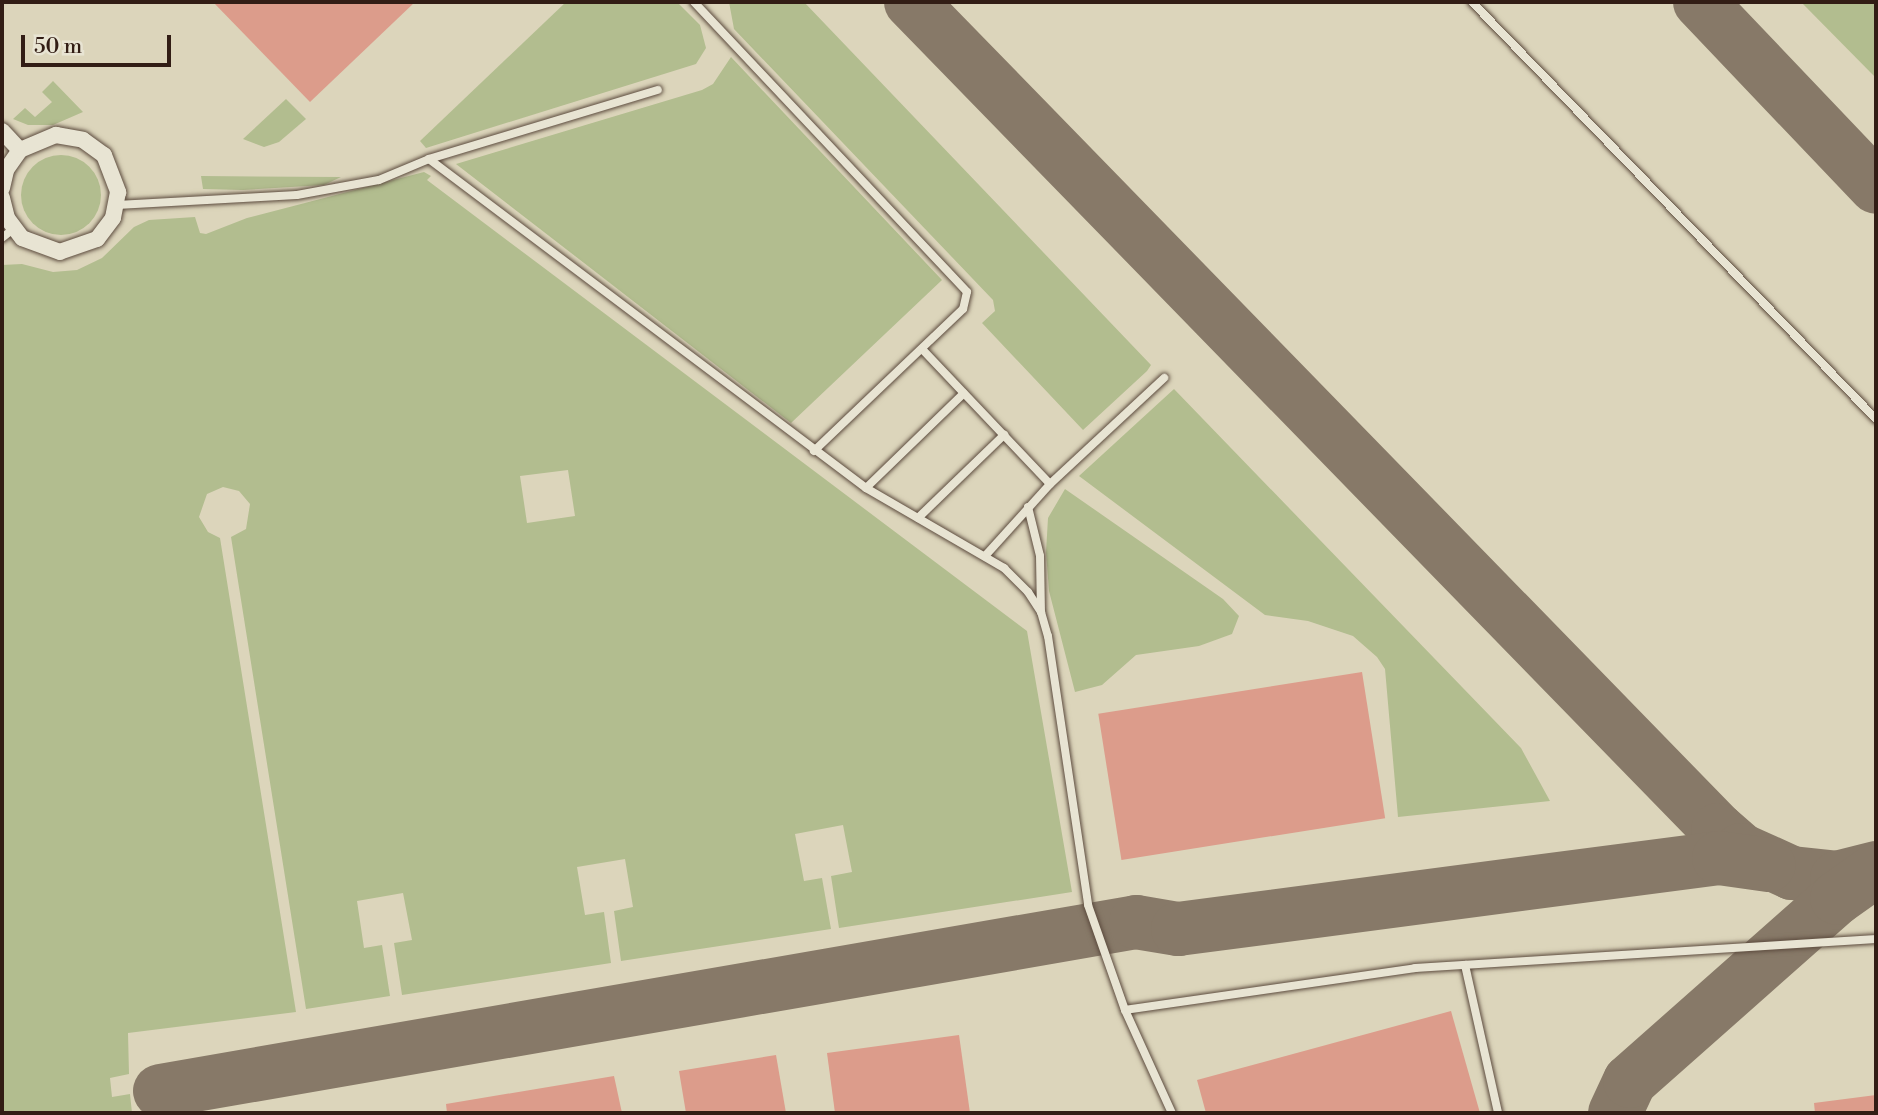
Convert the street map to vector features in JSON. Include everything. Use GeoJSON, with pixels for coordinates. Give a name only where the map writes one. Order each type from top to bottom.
{"type":"FeatureCollection","features":[{"type":"Feature","properties":{"kind":"street"},"geometry":{"type":"LineString","coordinates":[[2,131],[20,150]]}},
{"type":"Feature","properties":{"kind":"street"},"geometry":{"type":"LineString","coordinates":[[2,188],[6,170],[20,150],[57,135],[94,146],[112,166],[117,205],[97,239],[73,250],[34,246],[8,233],[2,198]]}},
{"type":"Feature","properties":{"kind":"lane"},"geometry":{"type":"LineString","coordinates":[[697,2],[963,284],[962,309],[814,451]]}},
{"type":"Feature","properties":{"kind":"lane"},"geometry":{"type":"LineString","coordinates":[[1472,2],[1876,419]]}},
{"type":"Feature","properties":{"kind":"lane"},"geometry":{"type":"LineString","coordinates":[[117,205],[297,195],[379,180],[429,159],[658,90]]}},
{"type":"Feature","properties":{"kind":"lane"},"geometry":{"type":"LineString","coordinates":[[429,159],[814,451],[866,488],[985,556],[1015,578],[1041,612]]}},
{"type":"Feature","properties":{"kind":"lane"},"geometry":{"type":"LineString","coordinates":[[922,349],[1050,484]]}},
{"type":"Feature","properties":{"kind":"lane"},"geometry":{"type":"LineString","coordinates":[[985,556],[1050,484],[1164,378]]}},
{"type":"Feature","properties":{"kind":"lane"},"geometry":{"type":"LineString","coordinates":[[866,488],[964,393]]}},
{"type":"Feature","properties":{"kind":"lane"},"geometry":{"type":"LineString","coordinates":[[918,518],[1004,435]]}},
{"type":"Feature","properties":{"kind":"lane"},"geometry":{"type":"LineString","coordinates":[[1028,507],[1040,556],[1041,612],[1088,905],[1125,1010],[1172,1113]]}},
{"type":"Feature","properties":{"kind":"lane"},"geometry":{"type":"LineString","coordinates":[[1125,1010],[1465,965],[1876,939]]}},
{"type":"Feature","properties":{"kind":"lane"},"geometry":{"type":"LineString","coordinates":[[1465,965],[1498,1113]]}},
{"type":"Feature","properties":{"kind":"green space"},"geometry":{"type":"Polygon","coordinates":[[[566,2],[677,2],[700,25],[706,48],[696,64],[426,148],[420,141],[566,2]]]}},
{"type":"Feature","properties":{"kind":"green space"},"geometry":{"type":"Polygon","coordinates":[[[729,2],[804,2],[1151,365],[1147,371],[1083,430],[982,323],[995,311],[993,300],[734,29],[729,2]]]}},
{"type":"Feature","properties":{"kind":"green space"},"geometry":{"type":"Polygon","coordinates":[[[1801,2],[1876,2],[1876,78],[1801,2]]]}},
{"type":"Feature","properties":{"kind":"green space"},"geometry":{"type":"Polygon","coordinates":[[[731,57],[942,280],[791,423],[456,164],[702,90],[713,84],[731,57]]]}},
{"type":"Feature","properties":{"kind":"green space"},"geometry":{"type":"Polygon","coordinates":[[[53,81],[83,112],[53,125],[28,125],[13,119],[25,108],[35,117],[52,102],[42,92],[53,81]]]}},
{"type":"Feature","properties":{"kind":"green space"},"geometry":{"type":"Polygon","coordinates":[[[286,99],[306,119],[279,142],[264,147],[243,139],[286,99]]]}},
{"type":"Feature","properties":{"kind":"green space"},"geometry":{"type":"Polygon","coordinates":[[[61,155],[76,158],[89,167],[98,180],[101,195],[98,210],[89,223],[76,232],[61,235],[46,232],[33,223],[24,210],[21,195],[24,180],[33,167],[46,158],[61,155]]]}},
{"type":"Feature","properties":{"kind":"green space"},"geometry":{"type":"Polygon","coordinates":[[[424,172],[431,176],[427,180],[1027,631],[1072,892],[839,928],[831,876],[852,872],[843,825],[795,834],[804,881],[822,878],[831,929],[621,961],[614,911],[633,907],[625,859],[577,867],[585,915],[604,912],[611,963],[402,995],[394,943],[412,940],[403,893],[357,901],[364,948],[382,945],[390,996],[306,1009],[231,537],[246,529],[250,504],[239,491],[223,487],[207,494],[199,517],[208,532],[220,538],[296,1012],[128,1033],[129,1074],[110,1078],[112,1097],[130,1094],[132,1113],[2,1113],[2,265],[22,264],[53,272],[77,270],[102,258],[134,227],[149,220],[195,217],[200,233],[206,234],[247,218],[424,172]],[[568,470],[520,476],[527,523],[575,516],[568,470]]]}},
{"type":"Feature","properties":{"kind":"green space"},"geometry":{"type":"Polygon","coordinates":[[[201,176],[341,177],[324,185],[243,190],[203,189],[201,176]]]}},
{"type":"Feature","properties":{"kind":"green space"},"geometry":{"type":"Polygon","coordinates":[[[1174,389],[1521,748],[1550,801],[1398,817],[1385,669],[1377,657],[1353,636],[1308,621],[1265,615],[1079,476],[1174,389]]]}},
{"type":"Feature","properties":{"kind":"green space"},"geometry":{"type":"Polygon","coordinates":[[[1065,489],[1223,599],[1239,616],[1232,634],[1199,646],[1136,655],[1102,685],[1075,692],[1049,591],[1046,552],[1048,518],[1065,489]]]}},
{"type":"Feature","properties":{"kind":"building"},"geometry":{"type":"Polygon","coordinates":[[[213,2],[415,2],[310,102],[213,2]]]}},
{"type":"Feature","properties":{"kind":"building"},"geometry":{"type":"Polygon","coordinates":[[[1362,672],[1385,818],[1121,860],[1098,714],[1362,672]]]}},
{"type":"Feature","properties":{"kind":"building"},"geometry":{"type":"Polygon","coordinates":[[[1451,1011],[1480,1113],[1206,1113],[1197,1080],[1451,1011]]]}},
{"type":"Feature","properties":{"kind":"building"},"geometry":{"type":"Polygon","coordinates":[[[959,1035],[970,1113],[835,1113],[827,1053],[959,1035]]]}},
{"type":"Feature","properties":{"kind":"building"},"geometry":{"type":"Polygon","coordinates":[[[776,1055],[786,1113],[686,1113],[679,1071],[776,1055]]]}},
{"type":"Feature","properties":{"kind":"building"},"geometry":{"type":"Polygon","coordinates":[[[614,1076],[622,1113],[447,1113],[446,1104],[614,1076]]]}},
{"type":"Feature","properties":{"kind":"building"},"geometry":{"type":"Polygon","coordinates":[[[1876,1095],[1876,1113],[1815,1113],[1814,1103],[1876,1095]]]}},
{"type":"Feature","properties":{"kind":"taxiway"},"geometry":{"type":"LineString","coordinates":[[911,2],[1718,830],[1741,850],[1792,873],[1837,878],[1876,868]]}},
{"type":"Feature","properties":{"kind":"taxiway"},"geometry":{"type":"LineString","coordinates":[[1700,2],[1876,187]]}},
{"type":"Feature","properties":{"kind":"taxiway"},"geometry":{"type":"LineString","coordinates":[[160,1091],[1136,922],[1178,929],[1719,858],[1769,865]]}},
{"type":"Feature","properties":{"kind":"taxiway"},"geometry":{"type":"LineString","coordinates":[[1615,1113],[1630,1081],[1837,898],[1875,871]]}}]}
